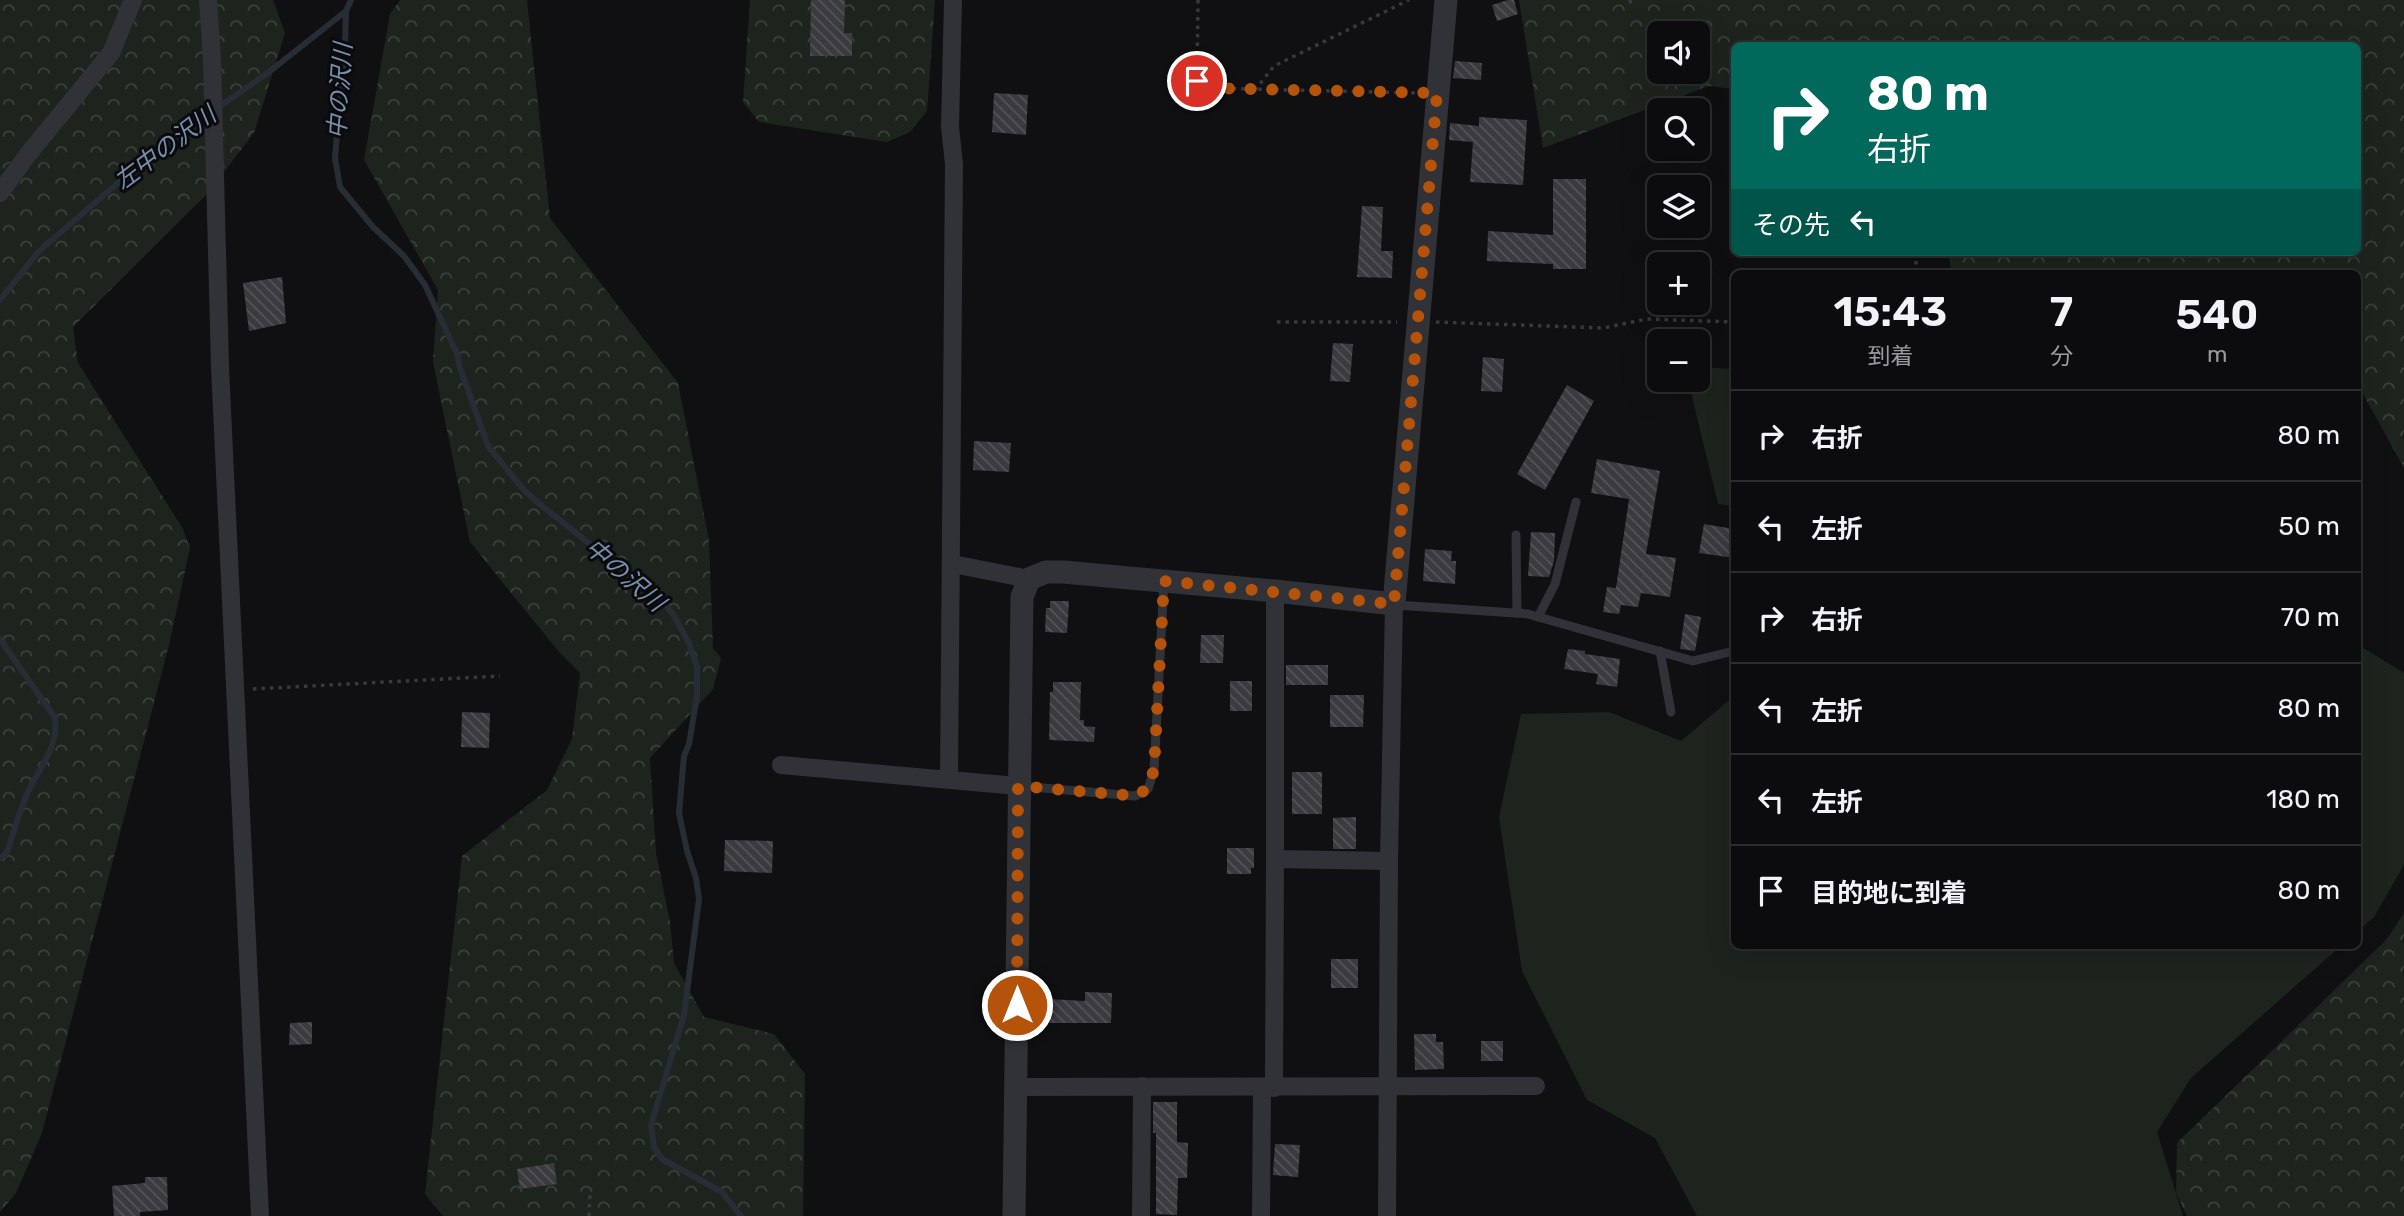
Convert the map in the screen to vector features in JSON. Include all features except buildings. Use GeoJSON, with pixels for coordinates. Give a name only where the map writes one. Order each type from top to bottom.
{"type":"FeatureCollection","features":[{"type":"Feature","properties":{"kind":"street"},"geometry":{"type":"LineString","coordinates":[[0,193],[29,153],[111,53],[133,0]]}},
{"type":"Feature","properties":{"kind":"street"},"geometry":{"type":"LineString","coordinates":[[208,0],[220,367],[260,1216]]}},
{"type":"Feature","properties":{"kind":"street"},"geometry":{"type":"LineString","coordinates":[[949,780],[953,564],[954,163],[950,127],[953,0]]}},
{"type":"Feature","properties":{"kind":"street"},"geometry":{"type":"LineString","coordinates":[[1387,1216],[1394,604],[1446,0]]}},
{"type":"Feature","properties":{"kind":"street"},"geometry":{"type":"LineString","coordinates":[[953,564],[1029,579],[1046,572],[1063,572],[1394,604]]}},
{"type":"Feature","properties":{"kind":"street"},"geometry":{"type":"LineString","coordinates":[[1014,1216],[1022,597],[1029,579]]}},
{"type":"Feature","properties":{"kind":"street"},"geometry":{"type":"LineString","coordinates":[[1261,1216],[1275,859],[1275,591]]}},
{"type":"Feature","properties":{"kind":"street"},"geometry":{"type":"LineString","coordinates":[[781,765],[1018,786]]}},
{"type":"Feature","properties":{"kind":"street"},"geometry":{"type":"LineString","coordinates":[[1275,859],[1389,861]]}},
{"type":"Feature","properties":{"kind":"street"},"geometry":{"type":"LineString","coordinates":[[1141,1216],[1142,1086]]}},
{"type":"Feature","properties":{"kind":"street"},"geometry":{"type":"LineString","coordinates":[[1016,1087],[1536,1086]]}},
{"type":"Feature","properties":{"kind":"lane"},"geometry":{"type":"LineString","coordinates":[[1538,617],[1555,584],[1576,502]]}},
{"type":"Feature","properties":{"kind":"lane"},"geometry":{"type":"LineString","coordinates":[[1516,536],[1517,613]]}},
{"type":"Feature","properties":{"kind":"lane"},"geometry":{"type":"LineString","coordinates":[[1018,786],[1136,796],[1147,789],[1154,770],[1164,581]]}},
{"type":"Feature","properties":{"kind":"lane"},"geometry":{"type":"LineString","coordinates":[[1394,604],[1538,617],[1693,661],[1731,653]]}},
{"type":"Feature","properties":{"kind":"lane"},"geometry":{"type":"LineString","coordinates":[[1660,651],[1671,712]]}},
{"type":"Feature","properties":{"kind":"path"},"geometry":{"type":"LineString","coordinates":[[1198,0],[1197,81],[1207,88],[1437,93]]}},
{"type":"Feature","properties":{"kind":"path"},"geometry":{"type":"LineString","coordinates":[[1255,90],[1274,66],[1409,0]]}},
{"type":"Feature","properties":{"kind":"path"},"geometry":{"type":"LineString","coordinates":[[1277,322],[1417,322],[1603,328],[1647,319],[1731,322]]}},
{"type":"Feature","properties":{"kind":"path"},"geometry":{"type":"LineString","coordinates":[[236,690],[500,676]]}},
{"type":"Feature","properties":{"kind":"path"},"geometry":{"type":"LineString","coordinates":[[589,1216],[590,1194]]}},
{"type":"Feature","properties":{"kind":"green space"},"geometry":{"type":"Polygon","coordinates":[[[0,0],[273,0],[285,33],[254,133],[207,194],[73,327],[78,363],[183,529],[190,548],[169,645],[42,1133],[16,1193],[0,1212],[0,0]]]}},
{"type":"Feature","properties":{"kind":"green space"},"geometry":{"type":"Polygon","coordinates":[[[400,0],[527,0],[550,218],[678,383],[709,540],[713,648],[721,658],[713,689],[650,758],[656,853],[670,922],[674,963],[704,1017],[774,1034],[805,1074],[803,1216],[443,1216],[425,1194],[462,856],[547,790],[572,739],[580,673],[559,652],[470,542],[433,362],[438,290],[364,160],[390,14],[400,0]]]}},
{"type":"Feature","properties":{"kind":"green space"},"geometry":{"type":"Polygon","coordinates":[[[750,0],[935,0],[927,111],[910,132],[887,142],[759,122],[743,102],[750,0]]]}},
{"type":"Feature","properties":{"kind":"green space"},"geometry":{"type":"Polygon","coordinates":[[[1519,0],[2404,0],[2404,468],[2361,390],[2361,270],[1951,270],[1949,256],[2361,256],[2361,42],[1731,42],[1731,89],[1709,86],[1677,98],[1647,98],[1647,109],[1543,148],[1519,0]]]}},
{"type":"Feature","properties":{"kind":"green space"},"geometry":{"type":"Polygon","coordinates":[[[1710,368],[1731,369],[1731,506],[1718,504],[1691,392],[1710,392],[1710,368]]]}},
{"type":"Feature","properties":{"kind":"green space"},"geometry":{"type":"Polygon","coordinates":[[[2361,646],[2404,673],[2404,865],[2374,917],[2361,928],[2361,646]]]}},
{"type":"Feature","properties":{"kind":"green space"},"geometry":{"type":"Polygon","coordinates":[[[1731,699],[1731,949],[2337,949],[2191,1078],[2157,1132],[2183,1216],[1697,1216],[1655,1138],[1587,1100],[1522,971],[1499,817],[1521,714],[1609,712],[1681,741],[1731,699]]]}},
{"type":"Feature","properties":{"kind":"green space"},"geometry":{"type":"Polygon","coordinates":[[[2404,913],[2404,1216],[2187,1216],[2176,1193],[2177,1143],[2387,939],[2404,913]]]}},
{"type":"Feature","properties":{"kind":"waterway","name":"中の沢川"},"geometry":{"type":"LineString","coordinates":[[351,0],[346,11],[335,158],[340,187],[373,227],[404,256],[425,285],[458,356],[488,446],[524,490],[658,598],[673,614],[689,643],[697,667],[697,696],[689,744],[684,756],[679,813],[699,899],[684,1015],[651,1125],[654,1147],[662,1159],[722,1192],[741,1216]]}},
{"type":"Feature","properties":{"kind":"waterway","name":"左中の沢川"},"geometry":{"type":"LineString","coordinates":[[0,300],[39,251],[154,152],[269,72],[346,11]]}},
{"type":"Feature","properties":{"kind":"waterway","name":"左中の沢川"},"geometry":{"type":"LineString","coordinates":[[0,639],[55,718],[54,738],[48,756],[25,798],[6,854],[0,858]]}},
{"type":"Feature","properties":{"kind":"route"},"geometry":{"type":"LineString","coordinates":[[1017,1005],[1018,786],[1136,796],[1147,789],[1154,770],[1164,581],[1394,604],[1437,93],[1207,88],[1197,81]]}}]}
